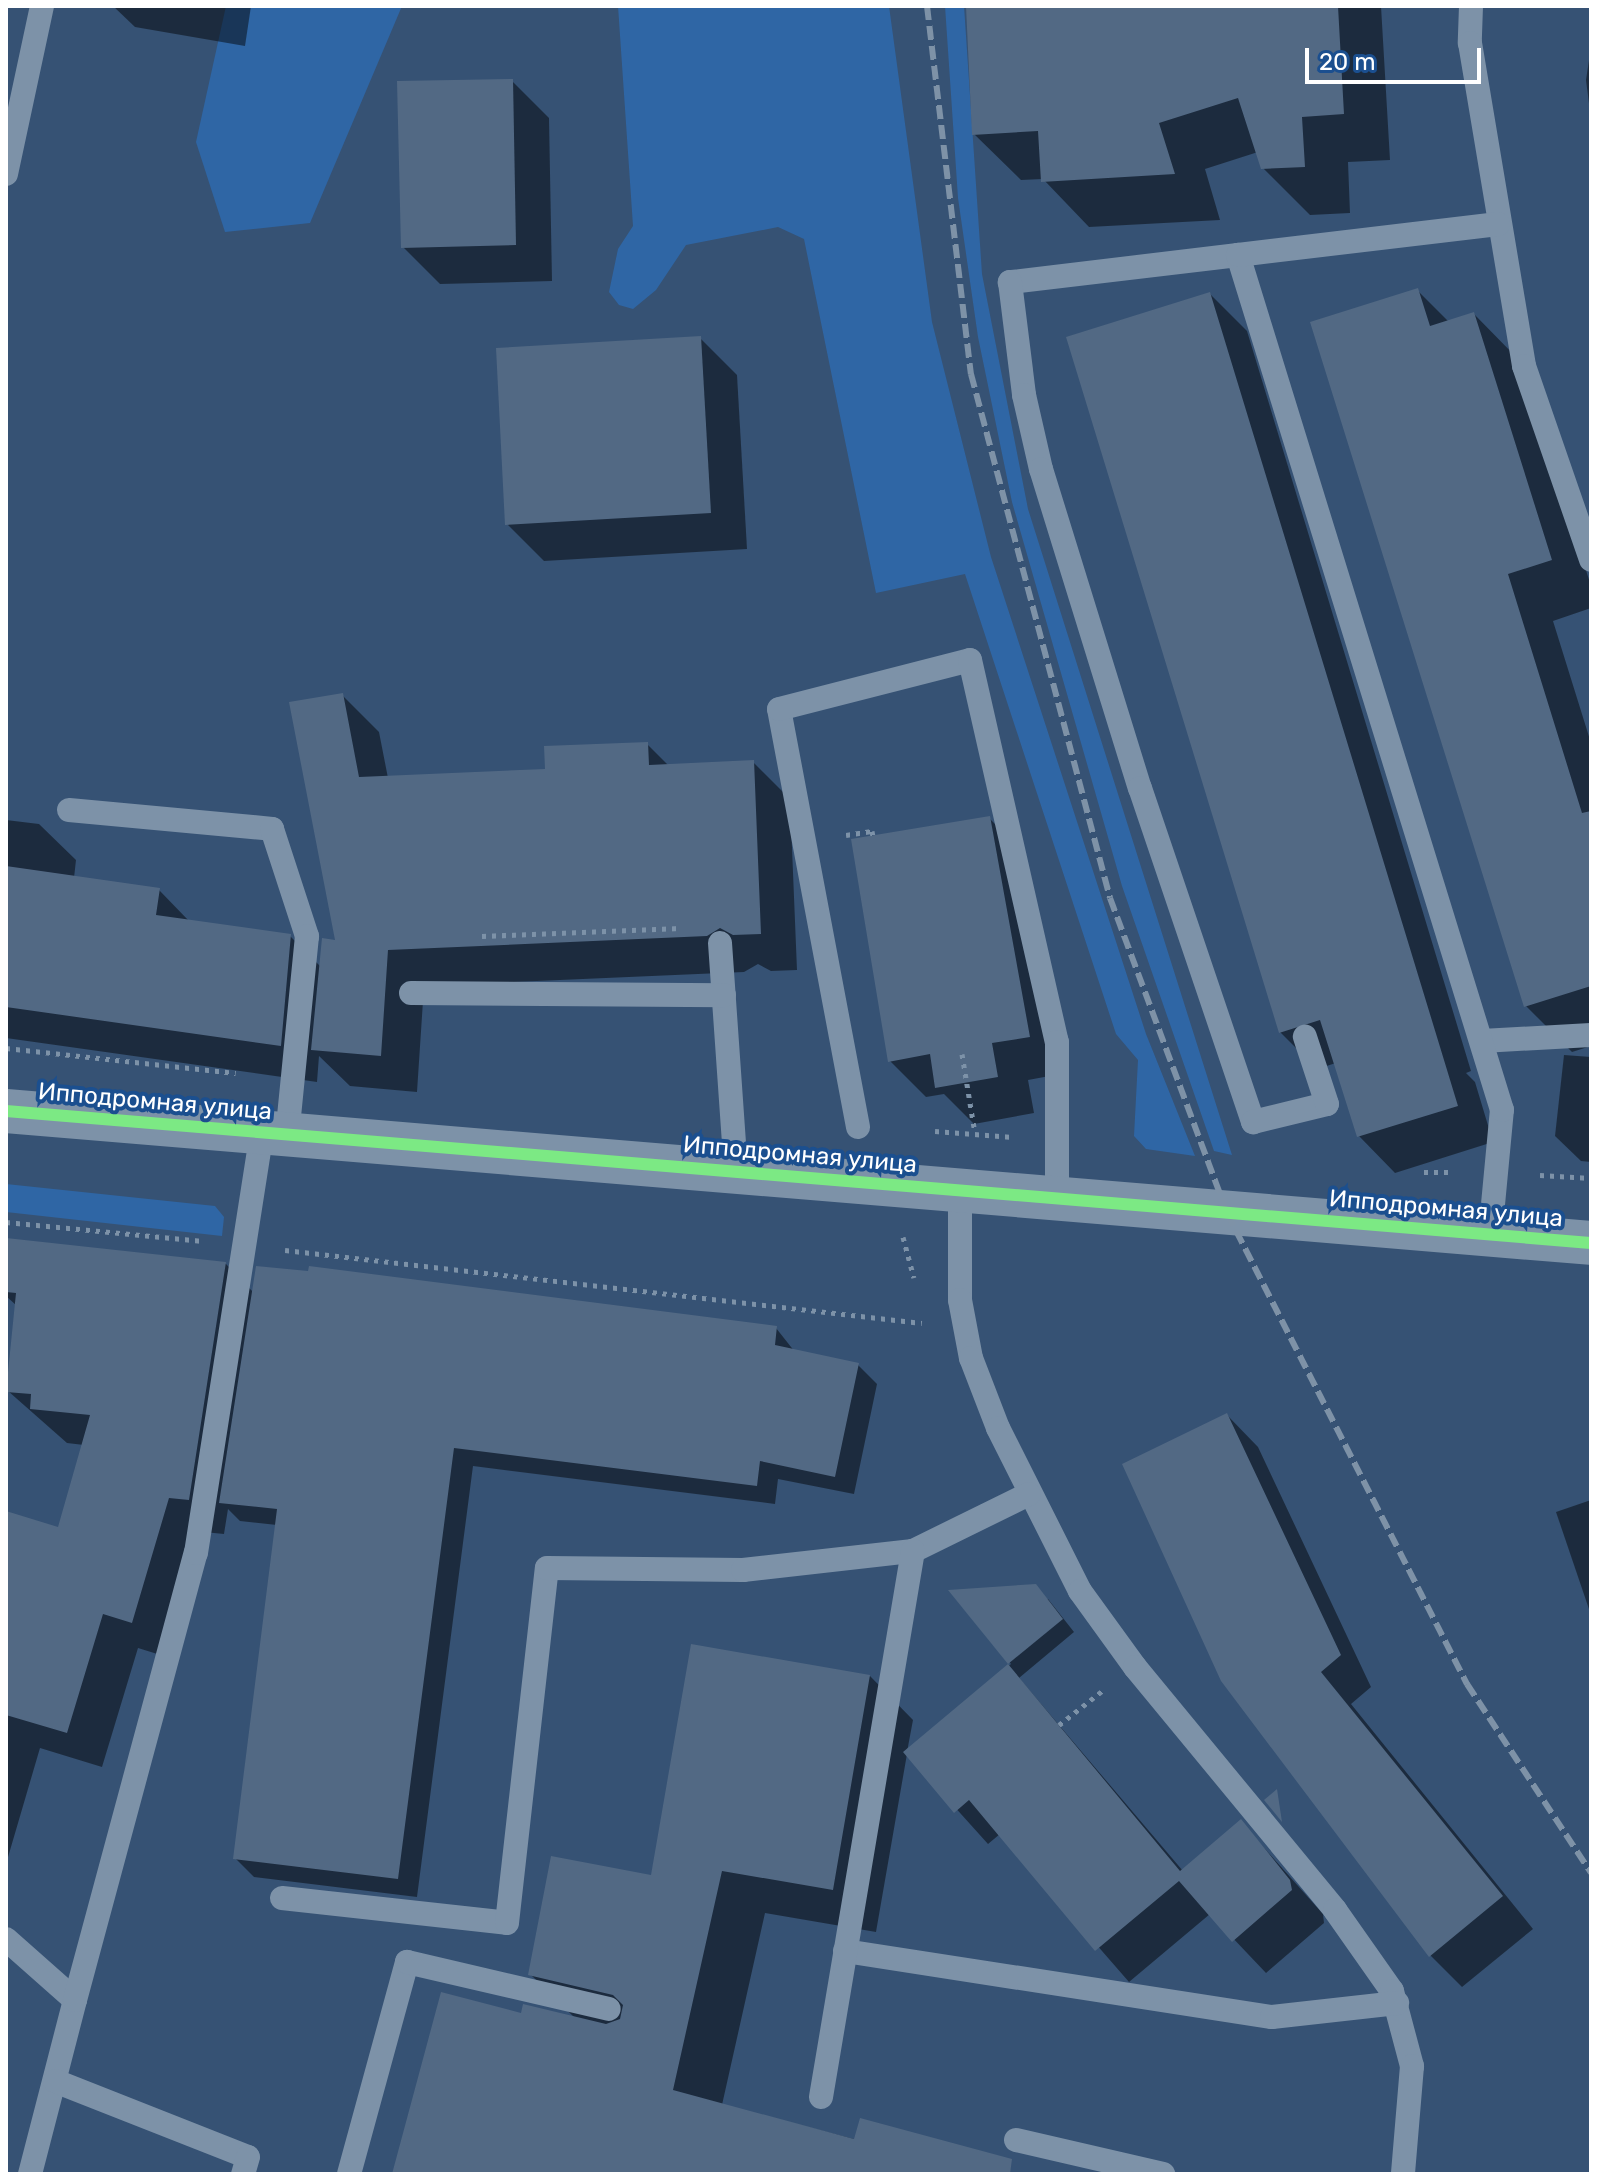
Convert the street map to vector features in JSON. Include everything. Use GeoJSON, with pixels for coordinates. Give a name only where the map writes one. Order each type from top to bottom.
{"type":"FeatureCollection","features":[{"type":"Feature","properties":{"kind":"street","name":"Ипподромная улица"},"geometry":{"type":"LineString","coordinates":[[6,1111],[1591,1243]]}},
{"type":"Feature","properties":{"kind":"lane"},"geometry":{"type":"LineString","coordinates":[[6,174],[42,6]]}},
{"type":"Feature","properties":{"kind":"lane"},"geometry":{"type":"LineString","coordinates":[[1471,6],[1470,43],[1524,366],[1591,560]]}},
{"type":"Feature","properties":{"kind":"lane"},"geometry":{"type":"LineString","coordinates":[[1305,1037],[1327,1104],[1253,1122],[1140,788],[1041,469],[1024,395],[1010,282],[1498,224]]}},
{"type":"Feature","properties":{"kind":"lane"},"geometry":{"type":"LineString","coordinates":[[1238,255],[1502,1110],[1490,1236]]}},
{"type":"Feature","properties":{"kind":"lane"},"geometry":{"type":"LineString","coordinates":[[858,1127],[779,709],[970,660],[1057,1042],[1057,1198]]}},
{"type":"Feature","properties":{"kind":"lane"},"geometry":{"type":"LineString","coordinates":[[30,2174],[196,1553],[246,1245],[274,1134],[307,936],[272,829],[69,810]]}},
{"type":"Feature","properties":{"kind":"lane"},"geometry":{"type":"LineString","coordinates":[[720,943],[736,1172]]}},
{"type":"Feature","properties":{"kind":"lane"},"geometry":{"type":"LineString","coordinates":[[411,993],[724,995]]}},
{"type":"Feature","properties":{"kind":"lane"},"geometry":{"type":"LineString","coordinates":[[1482,1041],[1591,1035]]}},
{"type":"Feature","properties":{"kind":"lane"},"geometry":{"type":"LineString","coordinates":[[960,1190],[959,1284],[971,1358],[1029,1494],[1089,1604],[1335,1910],[1372,1958],[1397,2003],[1412,2066],[1403,2174]]}},
{"type":"Feature","properties":{"kind":"lane"},"geometry":{"type":"LineString","coordinates":[[282,1898],[507,1923],[547,1568],[743,1570],[913,1551],[1029,1494]]}},
{"type":"Feature","properties":{"kind":"lane"},"geometry":{"type":"LineString","coordinates":[[821,2097],[913,1551]]}},
{"type":"Feature","properties":{"kind":"lane"},"geometry":{"type":"LineString","coordinates":[[6,1939],[75,2000]]}},
{"type":"Feature","properties":{"kind":"lane"},"geometry":{"type":"LineString","coordinates":[[845,1951],[1272,2017],[1397,2003]]}},
{"type":"Feature","properties":{"kind":"lane"},"geometry":{"type":"LineString","coordinates":[[349,2174],[407,1962],[609,2009]]}},
{"type":"Feature","properties":{"kind":"lane"},"geometry":{"type":"LineString","coordinates":[[55,2081],[248,2157],[243,2174]]}},
{"type":"Feature","properties":{"kind":"lane"},"geometry":{"type":"LineString","coordinates":[[1016,2140],[1163,2174]]}},
{"type":"Feature","properties":{"kind":"path"},"geometry":{"type":"LineString","coordinates":[[482,936],[687,928]]}},
{"type":"Feature","properties":{"kind":"path"},"geometry":{"type":"LineString","coordinates":[[962,1054],[975,1133]]}},
{"type":"Feature","properties":{"kind":"path"},"geometry":{"type":"LineString","coordinates":[[6,1222],[246,1245],[927,1324]]}},
{"type":"Feature","properties":{"kind":"path"},"geometry":{"type":"LineString","coordinates":[[1059,1725],[1087,1702]]}},
{"type":"Feature","properties":{"kind":"shaded area"},"geometry":{"type":"Polygon","coordinates":[[[226,6],[402,6],[310,223],[225,232],[196,142],[226,6]]]}},
{"type":"Feature","properties":{"kind":"shaded area"},"geometry":{"type":"Polygon","coordinates":[[[618,6],[889,6],[932,322],[991,557],[1146,1034],[1195,1156],[1146,1149],[1134,1136],[1138,1060],[1116,1034],[965,574],[876,593],[804,239],[778,227],[686,245],[656,290],[633,309],[619,305],[609,292],[618,249],[633,226],[618,6]]]}},
{"type":"Feature","properties":{"kind":"shaded area"},"geometry":{"type":"Polygon","coordinates":[[[945,6],[964,6],[982,274],[1028,509],[1232,1155],[1214,1151],[1122,886],[1012,502],[978,337],[958,198],[945,6]]]}},
{"type":"Feature","properties":{"kind":"shaded area"},"geometry":{"type":"Polygon","coordinates":[[[6,1184],[215,1206],[224,1217],[222,1236],[6,1212],[6,1184]]]}},
{"type":"Feature","properties":{"kind":"building"},"geometry":{"type":"Polygon","coordinates":[[[966,6],[1338,6],[1344,114],[1302,117],[1305,167],[1261,169],[1238,98],[1159,123],[1175,174],[1041,182],[1038,131],[972,135],[966,6]]]}},
{"type":"Feature","properties":{"kind":"building"},"geometry":{"type":"Polygon","coordinates":[[[513,79],[516,245],[401,248],[397,81],[513,79]]]}},
{"type":"Feature","properties":{"kind":"building"},"geometry":{"type":"Polygon","coordinates":[[[1418,288],[1430,326],[1474,312],[1552,560],[1508,574],[1582,813],[1591,811],[1591,986],[1524,1007],[1310,322],[1418,288]]]}},
{"type":"Feature","properties":{"kind":"building"},"geometry":{"type":"Polygon","coordinates":[[[1210,292],[1458,1106],[1357,1137],[1320,1020],[1279,1033],[1066,337],[1210,292]]]}},
{"type":"Feature","properties":{"kind":"building"},"geometry":{"type":"Polygon","coordinates":[[[701,336],[711,513],[505,525],[496,348],[701,336]]]}},
{"type":"Feature","properties":{"kind":"building"},"geometry":{"type":"Polygon","coordinates":[[[343,693],[359,777],[545,769],[544,746],[648,742],[649,765],[754,760],[761,934],[733,935],[720,928],[707,936],[388,950],[381,1056],[311,1050],[322,938],[335,940],[289,702],[343,693]]]}},
{"type":"Feature","properties":{"kind":"building"},"geometry":{"type":"Polygon","coordinates":[[[990,816],[1030,1037],[992,1043],[998,1077],[935,1088],[930,1054],[888,1062],[851,839],[990,816]]]}},
{"type":"Feature","properties":{"kind":"building"},"geometry":{"type":"Polygon","coordinates":[[[6,866],[160,888],[156,915],[291,934],[281,1046],[6,1007],[6,866]]]}},
{"type":"Feature","properties":{"kind":"building"},"geometry":{"type":"Polygon","coordinates":[[[6,1238],[226,1262],[189,1500],[169,1498],[132,1623],[103,1614],[67,1733],[6,1715],[6,1511],[58,1527],[90,1415],[30,1409],[31,1394],[6,1392],[16,1293],[6,1292],[6,1238]]]}},
{"type":"Feature","properties":{"kind":"building"},"geometry":{"type":"Polygon","coordinates":[[[256,1266],[308,1271],[309,1266],[777,1326],[775,1345],[859,1363],[835,1477],[760,1461],[757,1486],[454,1448],[398,1879],[233,1859],[277,1509],[219,1503],[256,1266]]]}},
{"type":"Feature","properties":{"kind":"building"},"geometry":{"type":"Polygon","coordinates":[[[1227,1413],[1341,1655],[1321,1672],[1503,1896],[1429,1957],[1221,1681],[1122,1464],[1227,1413]]]}},
{"type":"Feature","properties":{"kind":"building"},"geometry":{"type":"Polygon","coordinates":[[[1036,1584],[1063,1619],[1008,1664],[948,1590],[1036,1584]]]}},
{"type":"Feature","properties":{"kind":"building"},"geometry":{"type":"Polygon","coordinates":[[[691,1644],[870,1675],[833,1890],[722,1871],[673,2090],[854,2139],[860,2118],[1012,2159],[1010,2174],[392,2174],[441,1992],[521,2013],[523,2004],[606,2024],[620,2019],[623,2005],[613,1995],[528,1975],[551,1856],[651,1875],[691,1644]]]}},
{"type":"Feature","properties":{"kind":"building"},"geometry":{"type":"Polygon","coordinates":[[[1008,1664],[1180,1871],[1241,1819],[1290,1880],[1292,1890],[1232,1942],[1179,1881],[1095,1951],[969,1800],[954,1813],[903,1752],[1008,1664]]]}},
{"type":"Feature","properties":{"kind":"building"},"geometry":{"type":"Polygon","coordinates":[[[1277,1789],[1282,1822],[1264,1800],[1277,1789]]]}},
{"type":"Feature","properties":{"kind":"railway"},"geometry":{"type":"LineString","coordinates":[[927,6],[971,374],[1110,898],[1227,1213],[1467,1684],[1591,1873]]}},
{"type":"Feature","properties":{"kind":"cycle path"},"geometry":{"type":"LineString","coordinates":[[6,1111],[1591,1243]]}}]}
